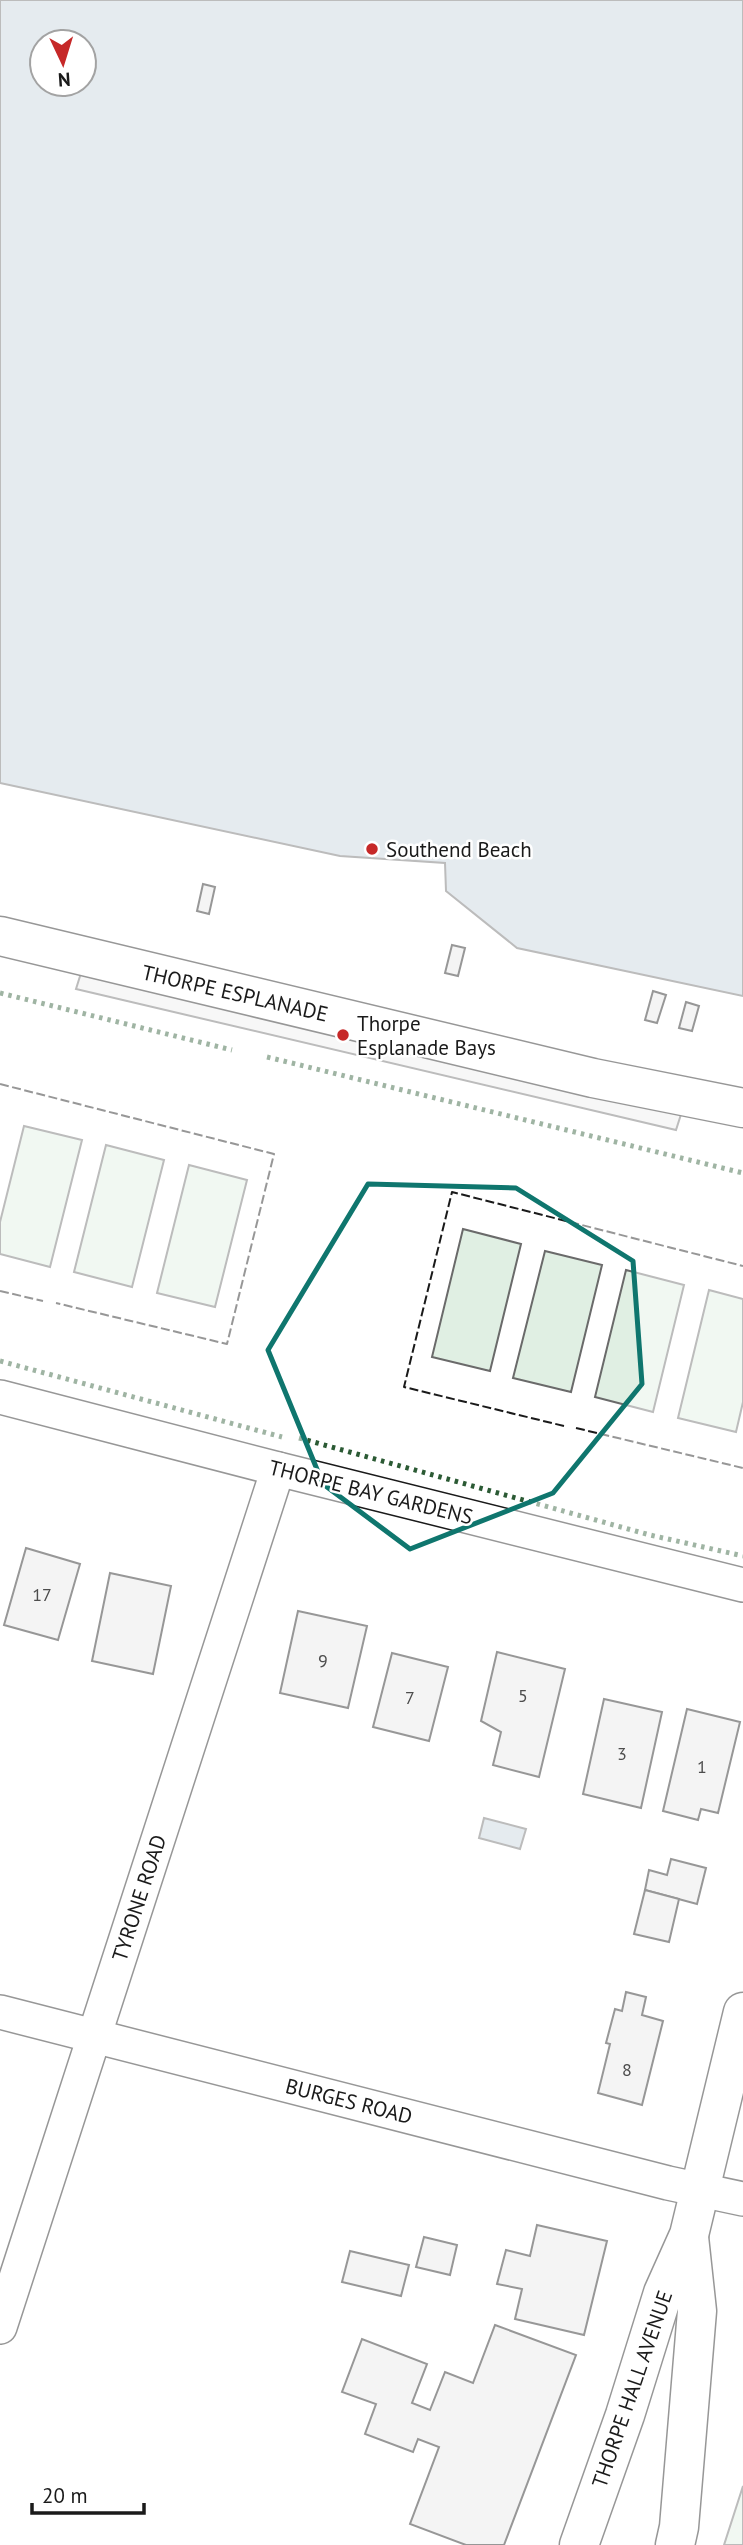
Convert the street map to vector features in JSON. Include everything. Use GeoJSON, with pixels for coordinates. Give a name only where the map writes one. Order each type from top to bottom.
{"type":"FeatureCollection","features":[{"type":"Feature","properties":{"kind":"main road","name":"THORPE ESPLANADE"},"geometry":{"type":"LineString","coordinates":[[0,936],[593,1078],[743,1108]]}},
{"type":"Feature","properties":{"kind":"main road","name":"THORPE ESPLANADE"},"geometry":{"type":"LineString","coordinates":[[593,1078],[743,1127]]}},
{"type":"Feature","properties":{"kind":"main road","name":"THORPE HALL AVENUE"},"geometry":{"type":"LineString","coordinates":[[579,2545],[663,2293],[689,2235],[743,2012]]}},
{"type":"Feature","properties":{"kind":"main road","name":"THORPE HALL AVENUE"},"geometry":{"type":"LineString","coordinates":[[675,2545],[680,2528],[697,2311],[689,2235]]}},
{"type":"Feature","properties":{"kind":"street","name":"THORPE BAY GARDENS"},"geometry":{"type":"LineString","coordinates":[[0,1397],[743,1585]]}},
{"type":"Feature","properties":{"kind":"street","name":"TYRONE ROAD"},"geometry":{"type":"LineString","coordinates":[[0,2328],[278,1469]]}},
{"type":"Feature","properties":{"kind":"street","name":"BURGES ROAD"},"geometry":{"type":"LineString","coordinates":[[0,2012],[698,2190],[743,2199]]}},
{"type":"Feature","properties":{"kind":"highlighted area"},"geometry":{"type":"Polygon","coordinates":[[[368,1184],[516,1188],[633,1261],[642,1384],[553,1493],[410,1549],[323,1484],[268,1350],[368,1184]]]}},
{"type":"Feature","properties":{"kind":"green space"},"geometry":{"type":"Polygon","coordinates":[[[24,1126],[82,1140],[50,1267],[0,1254],[0,1222],[24,1126]]]}},
{"type":"Feature","properties":{"kind":"green space"},"geometry":{"type":"Polygon","coordinates":[[[106,1145],[164,1160],[132,1287],[74,1272],[106,1145]]]}},
{"type":"Feature","properties":{"kind":"green space"},"geometry":{"type":"Polygon","coordinates":[[[189,1165],[247,1180],[215,1307],[157,1293],[189,1165]]]}},
{"type":"Feature","properties":{"kind":"green space"},"geometry":{"type":"Polygon","coordinates":[[[463,1229],[521,1244],[490,1371],[432,1357],[463,1229]]]}},
{"type":"Feature","properties":{"kind":"green space"},"geometry":{"type":"Polygon","coordinates":[[[545,1251],[602,1265],[571,1392],[513,1378],[545,1251]]]}},
{"type":"Feature","properties":{"kind":"green space"},"geometry":{"type":"Polygon","coordinates":[[[626,1270],[684,1285],[653,1412],[595,1397],[626,1270]]]}},
{"type":"Feature","properties":{"kind":"green space"},"geometry":{"type":"Polygon","coordinates":[[[709,1290],[743,1299],[743,1402],[736,1432],[678,1418],[709,1290]]]}},
{"type":"Feature","properties":{"kind":"green space"},"geometry":{"type":"Polygon","coordinates":[[[743,2486],[743,2545],[724,2545],[743,2486]]]}},
{"type":"Feature","properties":{"kind":"shaded area"},"geometry":{"type":"Polygon","coordinates":[[[0,0],[743,0],[743,996],[517,948],[446,891],[445,863],[340,856],[0,783],[0,0]]]}},
{"type":"Feature","properties":{"kind":"shaded area","name":"Thorpe Esplanade Bays"},"geometry":{"type":"Polygon","coordinates":[[[86,957],[683,1108],[676,1130],[76,989],[86,957]]]}},
{"type":"Feature","properties":{"kind":"shaded area"},"geometry":{"type":"Polygon","coordinates":[[[484,1818],[526,1829],[520,1849],[479,1838],[484,1818]]]}},
{"type":"Feature","properties":{"kind":"building"},"geometry":{"type":"Polygon","coordinates":[[[203,884],[215,887],[209,914],[197,911],[203,884]]]}},
{"type":"Feature","properties":{"kind":"building"},"geometry":{"type":"Polygon","coordinates":[[[452,945],[465,948],[458,976],[445,973],[452,945]]]}},
{"type":"Feature","properties":{"kind":"building"},"geometry":{"type":"Polygon","coordinates":[[[653,991],[666,995],[657,1023],[645,1020],[653,991]]]}},
{"type":"Feature","properties":{"kind":"building"},"geometry":{"type":"Polygon","coordinates":[[[686,1002],[699,1006],[692,1031],[679,1028],[686,1002]]]}},
{"type":"Feature","properties":{"kind":"building"},"geometry":{"type":"Polygon","coordinates":[[[26,1548],[80,1564],[58,1640],[4,1625],[26,1548]]]}},
{"type":"Feature","properties":{"kind":"building"},"geometry":{"type":"Polygon","coordinates":[[[110,1573],[171,1586],[153,1674],[92,1661],[110,1573]]]}},
{"type":"Feature","properties":{"kind":"building"},"geometry":{"type":"Polygon","coordinates":[[[298,1611],[367,1626],[348,1708],[280,1693],[298,1611]]]}},
{"type":"Feature","properties":{"kind":"building"},"geometry":{"type":"Polygon","coordinates":[[[497,1652],[565,1669],[539,1777],[493,1765],[501,1732],[481,1721],[497,1652]]]}},
{"type":"Feature","properties":{"kind":"building"},"geometry":{"type":"Polygon","coordinates":[[[392,1653],[448,1667],[429,1741],[373,1727],[392,1653]]]}},
{"type":"Feature","properties":{"kind":"building"},"geometry":{"type":"Polygon","coordinates":[[[604,1699],[662,1712],[641,1808],[583,1794],[604,1699]]]}},
{"type":"Feature","properties":{"kind":"building"},"geometry":{"type":"Polygon","coordinates":[[[687,1709],[740,1722],[718,1813],[701,1809],[698,1820],[663,1811],[687,1709]]]}},
{"type":"Feature","properties":{"kind":"building"},"geometry":{"type":"Polygon","coordinates":[[[671,1859],[706,1868],[697,1904],[645,1890],[649,1870],[667,1875],[671,1859]]]}},
{"type":"Feature","properties":{"kind":"building"},"geometry":{"type":"Polygon","coordinates":[[[645,1890],[679,1899],[669,1942],[634,1934],[645,1890]]]}},
{"type":"Feature","properties":{"kind":"building"},"geometry":{"type":"Polygon","coordinates":[[[626,1992],[646,1997],[642,2015],[663,2021],[642,2105],[598,2093],[615,2009],[622,2011],[626,1992]]]}},
{"type":"Feature","properties":{"kind":"building"},"geometry":{"type":"Polygon","coordinates":[[[537,2225],[607,2241],[584,2335],[515,2319],[522,2289],[497,2284],[506,2250],[530,2256],[537,2225]]]}},
{"type":"Feature","properties":{"kind":"building"},"geometry":{"type":"Polygon","coordinates":[[[424,2237],[457,2245],[450,2275],[416,2267],[424,2237]]]}},
{"type":"Feature","properties":{"kind":"building"},"geometry":{"type":"Polygon","coordinates":[[[350,2251],[409,2265],[401,2296],[342,2282],[350,2251]]]}},
{"type":"Feature","properties":{"kind":"building"},"geometry":{"type":"Polygon","coordinates":[[[495,2325],[576,2355],[504,2545],[466,2545],[410,2524],[439,2447],[418,2439],[413,2452],[365,2434],[376,2404],[342,2392],[362,2339],[427,2364],[412,2403],[430,2410],[445,2372],[473,2383],[495,2325]]]}},
{"type":"Feature","properties":{"kind":"hedge"},"geometry":{"type":"LineString","coordinates":[[0,993],[232,1050]]}},
{"type":"Feature","properties":{"kind":"hedge"},"geometry":{"type":"LineString","coordinates":[[267,1057],[743,1173]]}},
{"type":"Feature","properties":{"kind":"hedge"},"geometry":{"type":"LineString","coordinates":[[0,1361],[282,1437]]}},
{"type":"Feature","properties":{"kind":"hedge"},"geometry":{"type":"LineString","coordinates":[[299,1438],[650,1535],[743,1556]]}},
{"type":"Feature","properties":{"kind":"fence"},"geometry":{"type":"LineString","coordinates":[[0,1084],[274,1154],[227,1344],[56,1303]]}},
{"type":"Feature","properties":{"kind":"fence"},"geometry":{"type":"LineString","coordinates":[[564,1426],[404,1387],[452,1192],[743,1266]]}},
{"type":"Feature","properties":{"kind":"fence"},"geometry":{"type":"LineString","coordinates":[[0,1291],[43,1301]]}},
{"type":"Feature","properties":{"kind":"fence"},"geometry":{"type":"LineString","coordinates":[[576,1428],[743,1468]]}},
{"type":"Feature","properties":{"kind":"place","name":"Southend Beach"},"geometry":{"type":"Point","coordinates":[372,849]}},
{"type":"Feature","properties":{"kind":"place","name":"Thorpe Esplanade Bays"},"geometry":{"type":"Point","coordinates":[343,1035]}}]}
